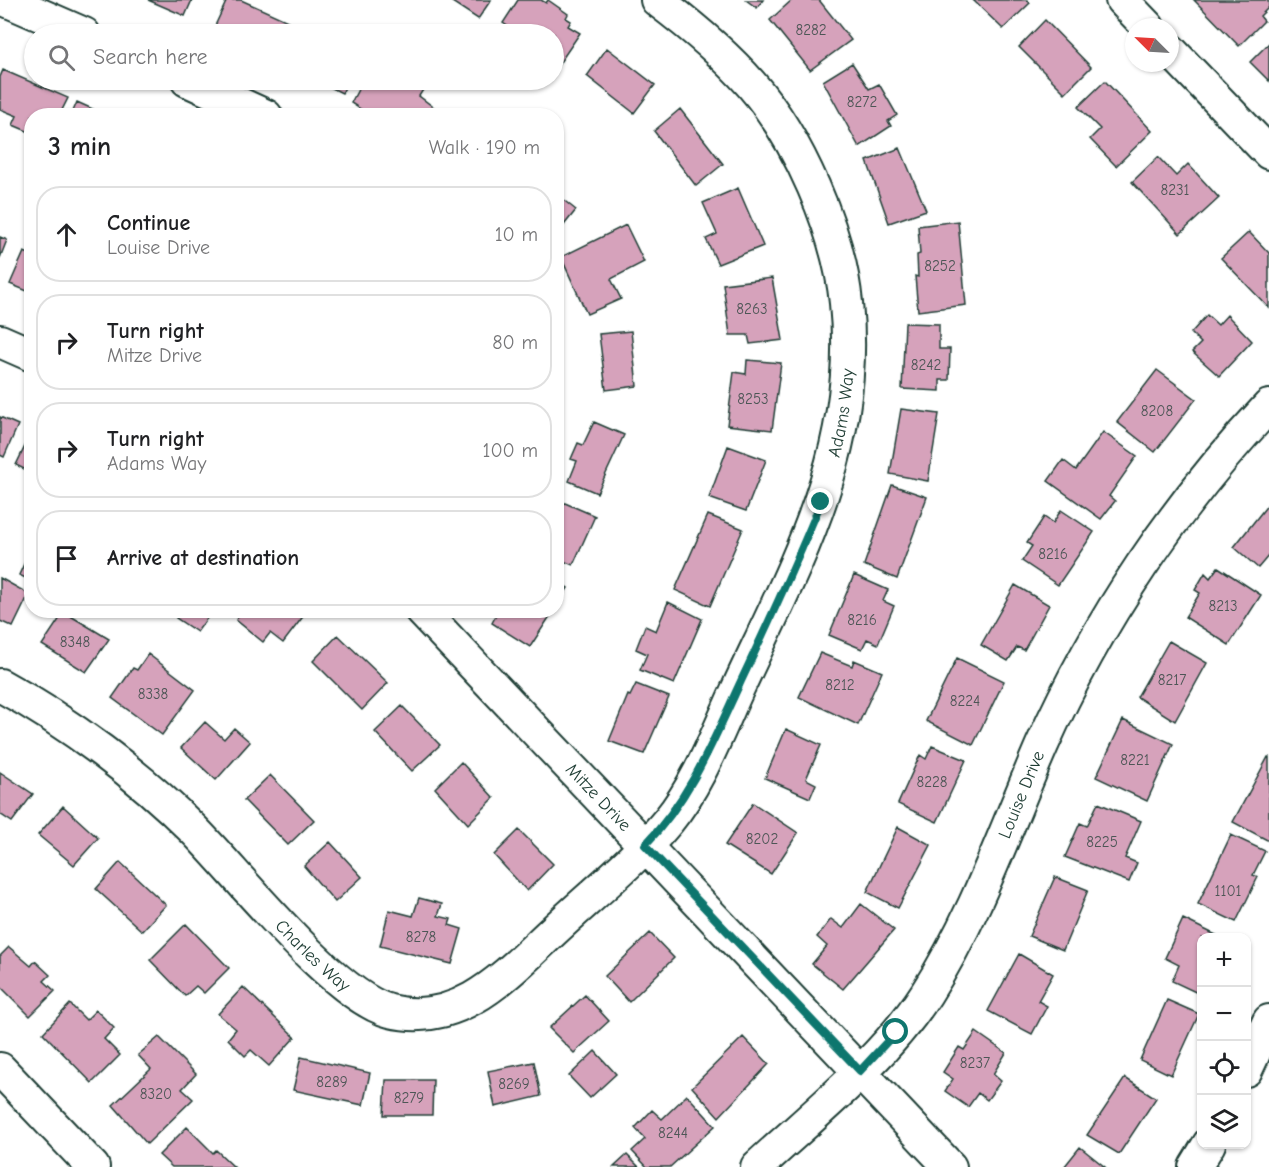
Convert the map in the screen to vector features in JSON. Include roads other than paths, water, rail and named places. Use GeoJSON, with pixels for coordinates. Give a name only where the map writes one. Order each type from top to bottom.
{"type":"FeatureCollection","features":[{"type":"Feature","properties":{"kind":"street"},"geometry":{"type":"LineString","coordinates":[[6,0],[61,24]]}},
{"type":"Feature","properties":{"kind":"street","name":"Adams Way"},"geometry":{"type":"LineString","coordinates":[[645,845],[669,819],[696,779],[796,563],[821,502],[835,458],[845,411],[849,359],[841,269],[827,219],[803,165],[770,110],[751,84],[697,31],[657,0]]}},
{"type":"Feature","properties":{"kind":"street"},"geometry":{"type":"LineString","coordinates":[[1122,0],[1139,18]]}},
{"type":"Feature","properties":{"kind":"street"},"geometry":{"type":"LineString","coordinates":[[1179,59],[1269,153]]}},
{"type":"Feature","properties":{"kind":"street"},"geometry":{"type":"LineString","coordinates":[[209,90],[248,108]]}},
{"type":"Feature","properties":{"kind":"street"},"geometry":{"type":"LineString","coordinates":[[0,341],[24,352]]}},
{"type":"Feature","properties":{"kind":"street","name":"Louise Drive"},"geometry":{"type":"LineString","coordinates":[[757,1167],[860,1071],[925,995],[969,918],[1043,744],[1068,692],[1115,611],[1157,542],[1196,489],[1269,406]]}},
{"type":"Feature","properties":{"kind":"street","name":"Mitze Drive"},"geometry":{"type":"LineString","coordinates":[[429,618],[950,1167]]}},
{"type":"Feature","properties":{"kind":"street","name":"Charles Way"},"geometry":{"type":"LineString","coordinates":[[0,685],[70,730],[142,783],[192,828],[317,960],[354,994],[390,1011],[414,1014],[448,1010],[468,1004],[500,980],[645,845]]}},
{"type":"Feature","properties":{"kind":"street"},"geometry":{"type":"LineString","coordinates":[[1251,1059],[1269,1021]]}},
{"type":"Feature","properties":{"kind":"street"},"geometry":{"type":"LineString","coordinates":[[0,1069],[93,1167]]}},
{"type":"Feature","properties":{"kind":"street"},"geometry":{"type":"LineString","coordinates":[[1195,1167],[1206,1149]]}}]}
